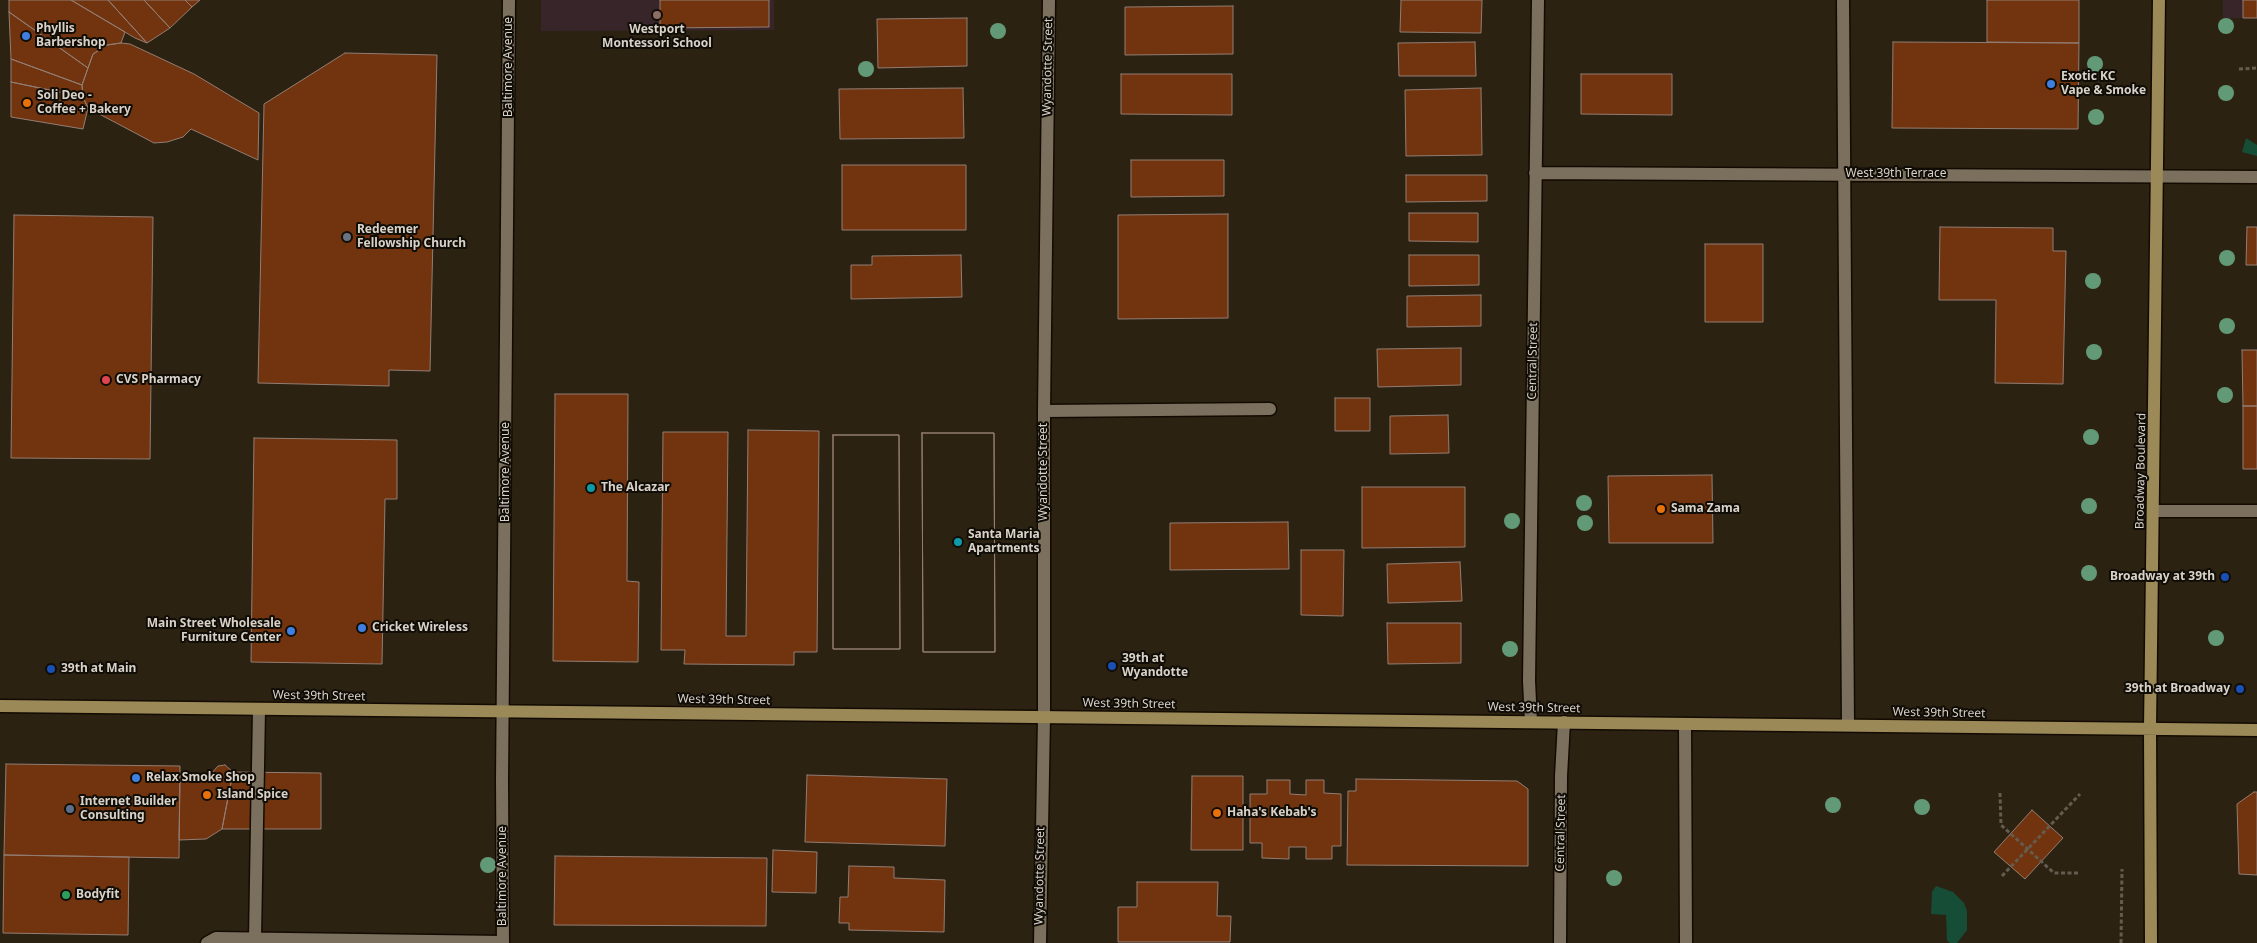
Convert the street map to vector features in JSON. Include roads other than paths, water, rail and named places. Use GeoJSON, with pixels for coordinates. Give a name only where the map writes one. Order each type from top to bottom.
{"type":"FeatureCollection","features":[{"type":"Feature","properties":{"kind":"main road","name":"Broadway Boulevard"},"geometry":{"type":"LineString","coordinates":[[2151,943],[2150,729],[2155,511],[2159,0]]}},
{"type":"Feature","properties":{"kind":"main road","name":"West 39th Street"},"geometry":{"type":"LineString","coordinates":[[0,706],[2257,730]]}},
{"type":"Feature","properties":{"kind":"street","name":"Baltimore Avenue"},"geometry":{"type":"LineString","coordinates":[[503,942],[509,0]]}},
{"type":"Feature","properties":{"kind":"street","name":"Wyandotte Street"},"geometry":{"type":"LineString","coordinates":[[1040,943],[1044,717],[1044,411],[1049,0]]}},
{"type":"Feature","properties":{"kind":"street","name":"Central Street"},"geometry":{"type":"LineString","coordinates":[[1531,722],[1528,682],[1538,0]]}},
{"type":"Feature","properties":{"kind":"street"},"geometry":{"type":"LineString","coordinates":[[1843,0],[1848,725]]}},
{"type":"Feature","properties":{"kind":"street","name":"West 39th Terrace"},"geometry":{"type":"LineString","coordinates":[[1535,173],[2257,177]]}},
{"type":"Feature","properties":{"kind":"street"},"geometry":{"type":"LineString","coordinates":[[1044,411],[1270,409]]}},
{"type":"Feature","properties":{"kind":"street"},"geometry":{"type":"LineString","coordinates":[[2155,511],[2257,511]]}},
{"type":"Feature","properties":{"kind":"street"},"geometry":{"type":"LineString","coordinates":[[255,938],[259,709]]}},
{"type":"Feature","properties":{"kind":"street","name":"Central Street"},"geometry":{"type":"LineString","coordinates":[[1560,943],[1561,776],[1564,722]]}},
{"type":"Feature","properties":{"kind":"street"},"geometry":{"type":"LineString","coordinates":[[1685,724],[1686,943]]}},
{"type":"Feature","properties":{"kind":"street"},"geometry":{"type":"LineString","coordinates":[[207,943],[216,938],[503,942]]}},
{"type":"Feature","properties":{"kind":"place","name":"Westport Montessori School"},"geometry":{"type":"Point","coordinates":[657,15]}},
{"type":"Feature","properties":{"kind":"place","name":"Phyllis Barbershop"},"geometry":{"type":"Point","coordinates":[26,36]}},
{"type":"Feature","properties":{"kind":"place","name":"Exotic KC Vape & Smoke"},"geometry":{"type":"Point","coordinates":[2051,84]}},
{"type":"Feature","properties":{"kind":"place","name":"Soli Deo - Coffee + Bakery"},"geometry":{"type":"Point","coordinates":[27,103]}},
{"type":"Feature","properties":{"kind":"place","name":"Redeemer Fellowship Church"},"geometry":{"type":"Point","coordinates":[347,237]}},
{"type":"Feature","properties":{"kind":"place","name":"CVS Pharmacy"},"geometry":{"type":"Point","coordinates":[106,380]}},
{"type":"Feature","properties":{"kind":"place","name":"The Alcazar"},"geometry":{"type":"Point","coordinates":[591,488]}},
{"type":"Feature","properties":{"kind":"place","name":"Sama Zama"},"geometry":{"type":"Point","coordinates":[1661,509]}},
{"type":"Feature","properties":{"kind":"place","name":"Santa Maria Apartments"},"geometry":{"type":"Point","coordinates":[958,542]}},
{"type":"Feature","properties":{"kind":"place","name":"Broadway at 39th"},"geometry":{"type":"Point","coordinates":[2225,577]}},
{"type":"Feature","properties":{"kind":"place","name":"Cricket Wireless"},"geometry":{"type":"Point","coordinates":[362,628]}},
{"type":"Feature","properties":{"kind":"place","name":"Main Street Wholesale Furniture Center"},"geometry":{"type":"Point","coordinates":[291,631]}},
{"type":"Feature","properties":{"kind":"place","name":"39th at Wyandotte"},"geometry":{"type":"Point","coordinates":[1112,666]}},
{"type":"Feature","properties":{"kind":"place","name":"39th at Main"},"geometry":{"type":"Point","coordinates":[51,669]}},
{"type":"Feature","properties":{"kind":"place","name":"39th at Broadway"},"geometry":{"type":"Point","coordinates":[2240,689]}},
{"type":"Feature","properties":{"kind":"place","name":"Relax Smoke Shop"},"geometry":{"type":"Point","coordinates":[136,778]}},
{"type":"Feature","properties":{"kind":"place","name":"Island Spice"},"geometry":{"type":"Point","coordinates":[207,795]}},
{"type":"Feature","properties":{"kind":"place","name":"Internet Builder Consulting"},"geometry":{"type":"Point","coordinates":[70,809]}},
{"type":"Feature","properties":{"kind":"place","name":"Haha's Kebab's"},"geometry":{"type":"Point","coordinates":[1217,813]}},
{"type":"Feature","properties":{"kind":"place","name":"Bodyfit"},"geometry":{"type":"Point","coordinates":[66,895]}}]}
